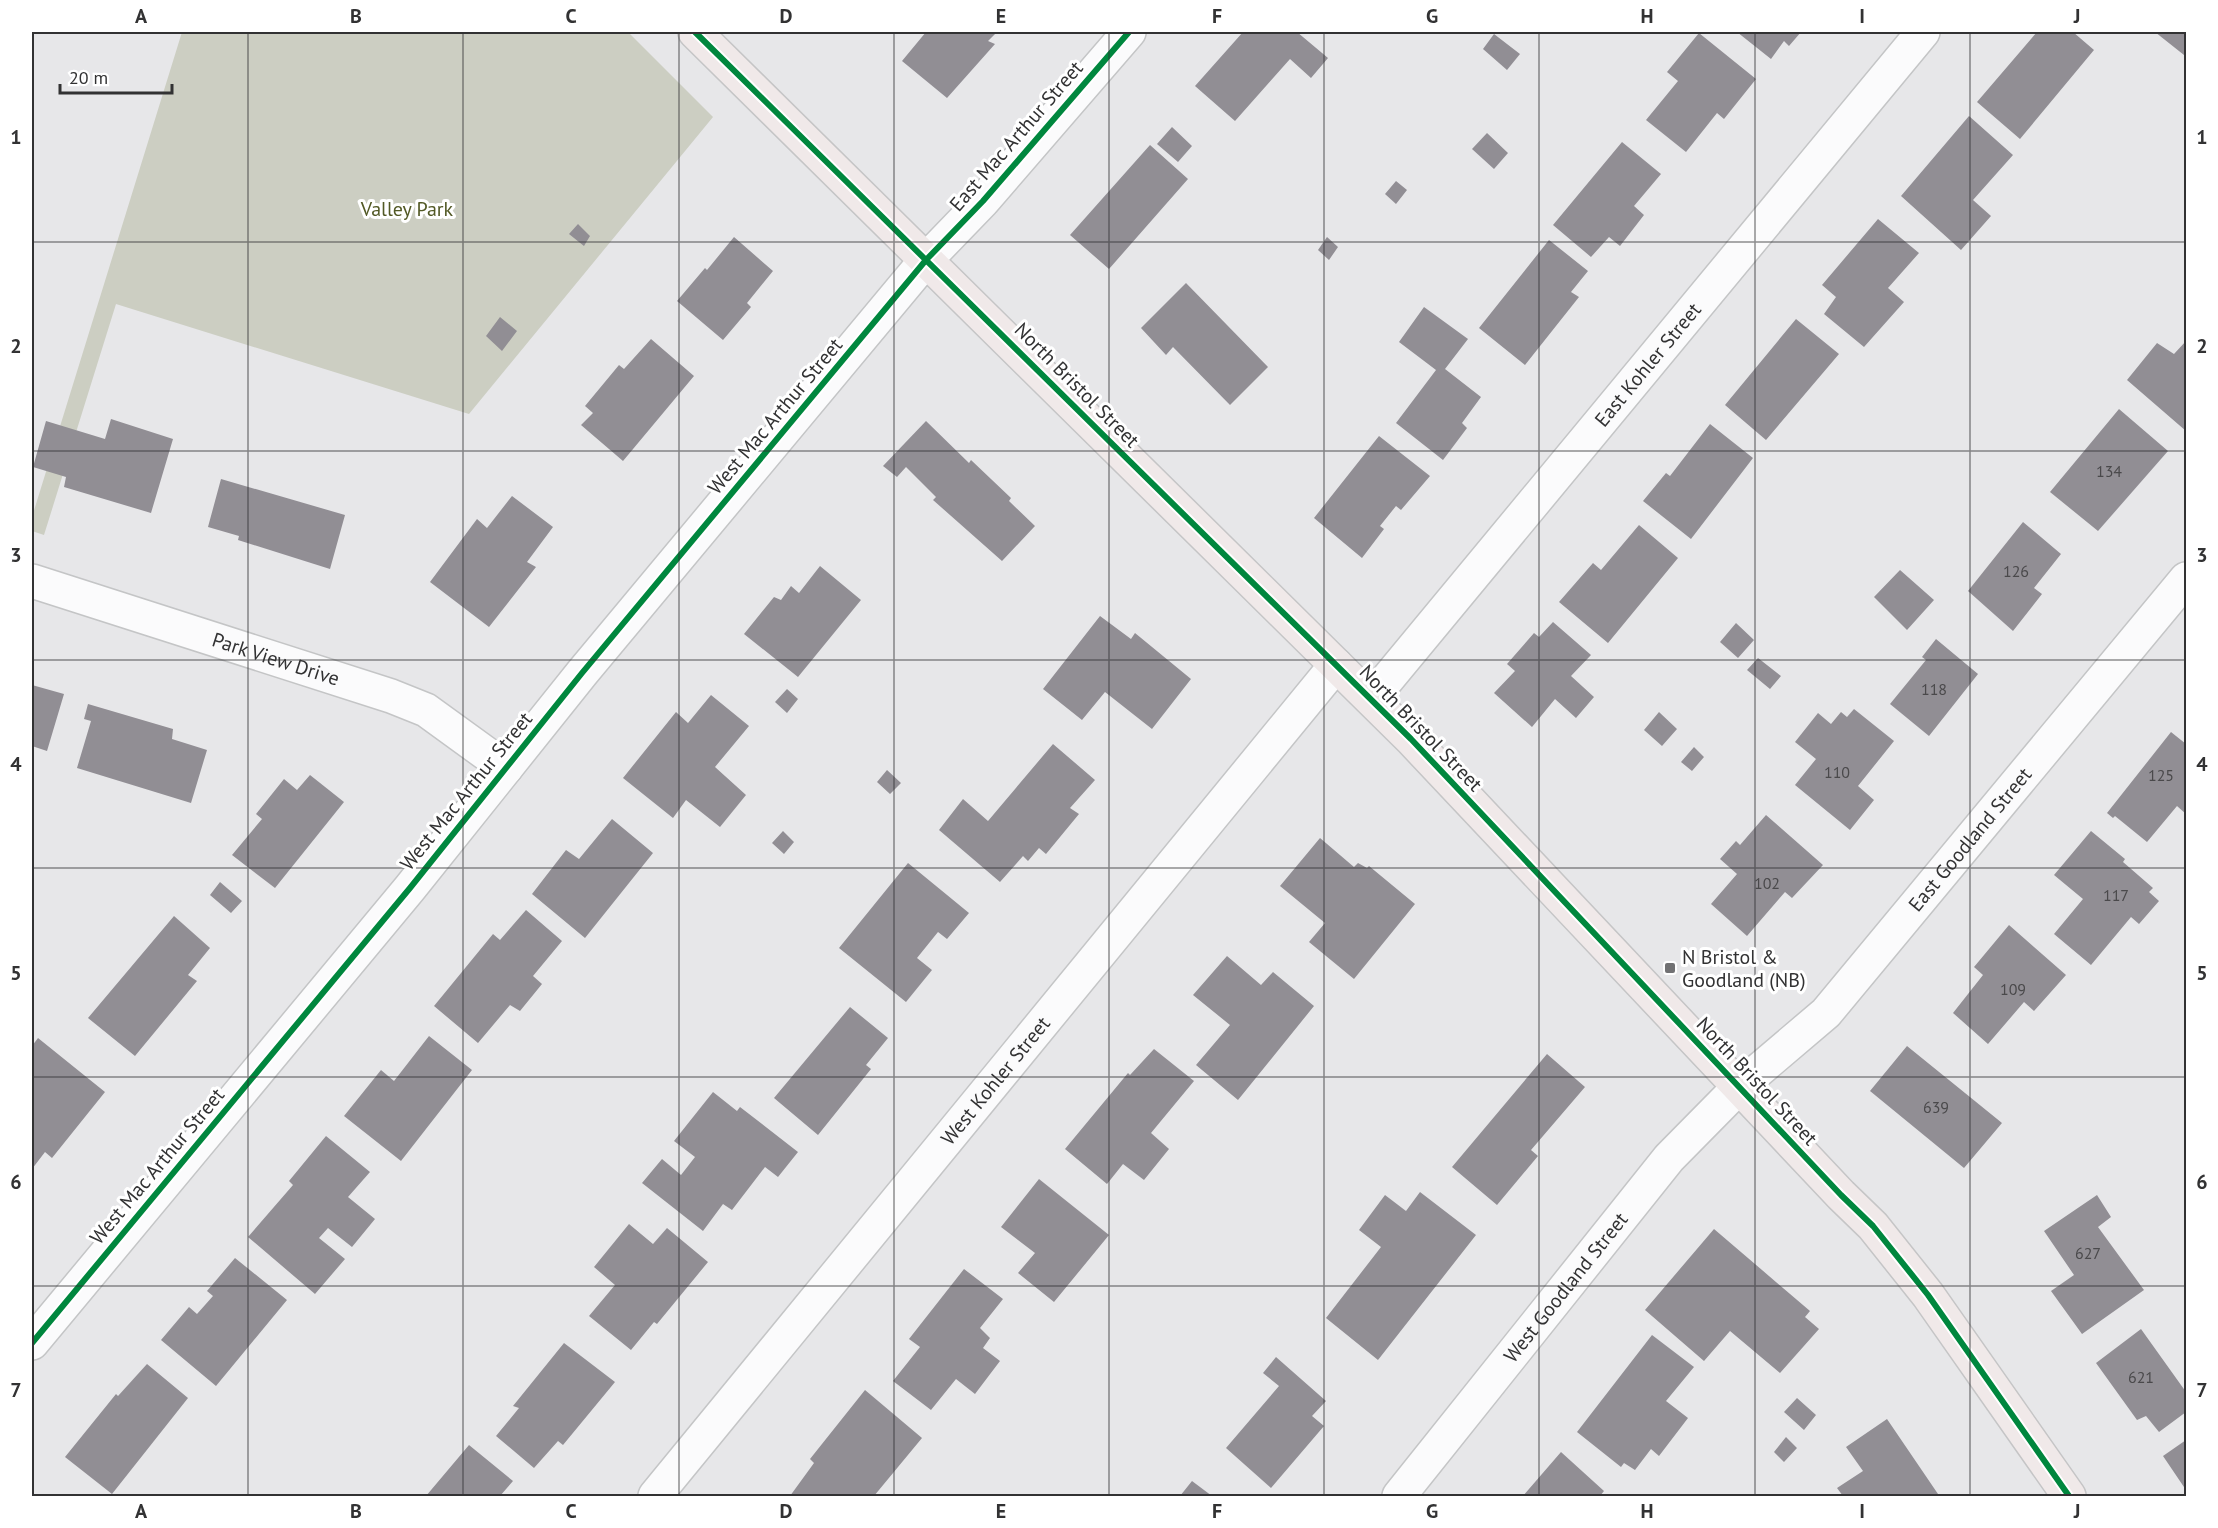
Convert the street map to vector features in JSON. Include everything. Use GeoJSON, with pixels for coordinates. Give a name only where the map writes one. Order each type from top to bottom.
{"type":"FeatureCollection","features":[{"type":"Feature","properties":{"kind":"main road","name":"North Bristol Street"},"geometry":{"type":"LineString","coordinates":[[695,32],[1371,699],[1740,1086],[1841,1196],[1873,1226],[1928,1295],[2069,1497]]}},
{"type":"Feature","properties":{"kind":"street","name":"East Mac Arthur Street"},"geometry":{"type":"LineString","coordinates":[[926,260],[983,201],[1129,32]]}},
{"type":"Feature","properties":{"kind":"street","name":"East Kohler Street"},"geometry":{"type":"LineString","coordinates":[[1371,699],[1923,32]]}},
{"type":"Feature","properties":{"kind":"street","name":"West Mac Arthur Street"},"geometry":{"type":"LineString","coordinates":[[32,1343],[410,888],[582,673],[926,260]]}},
{"type":"Feature","properties":{"kind":"street","name":"East Goodland Street"},"geometry":{"type":"LineString","coordinates":[[1740,1086],[1826,1013],[2187,579]]}},
{"type":"Feature","properties":{"kind":"street","name":"Park View Drive"},"geometry":{"type":"LineString","coordinates":[[32,581],[391,696],[426,710],[506,768]]}},
{"type":"Feature","properties":{"kind":"street","name":"West Kohler Street"},"geometry":{"type":"LineString","coordinates":[[655,1497],[1336,664]]}},
{"type":"Feature","properties":{"kind":"street","name":"West Goodland Street"},"geometry":{"type":"LineString","coordinates":[[1399,1497],[1669,1158],[1740,1086]]}},
{"type":"Feature","properties":{"kind":"green space","name":"Valley Park"},"geometry":{"type":"Polygon","coordinates":[[[182,32],[628,32],[713,117],[469,414],[116,304],[44,535],[32,531],[32,517],[182,32]]]}},
{"type":"Feature","properties":{"kind":"building"},"geometry":{"type":"Polygon","coordinates":[[[926,32],[997,32],[988,41],[995,44],[947,98],[902,61],[926,32]]]}},
{"type":"Feature","properties":{"kind":"building"},"geometry":{"type":"Polygon","coordinates":[[[1243,32],[1297,32],[1328,58],[1311,78],[1290,59],[1235,121],[1195,86],[1243,32]]]}},
{"type":"Feature","properties":{"kind":"building"},"geometry":{"type":"Polygon","coordinates":[[[1737,32],[1801,32],[1789,46],[1784,41],[1771,59],[1737,32]]]}},
{"type":"Feature","properties":{"kind":"building"},"geometry":{"type":"Polygon","coordinates":[[[2037,32],[2073,32],[2094,50],[2020,139],[1977,102],[2037,32]]]}},
{"type":"Feature","properties":{"kind":"building"},"geometry":{"type":"Polygon","coordinates":[[[2155,32],[2186,32],[2186,53],[2184,55],[2155,32]]]}},
{"type":"Feature","properties":{"kind":"building"},"geometry":{"type":"Polygon","coordinates":[[[1699,33],[1756,79],[1724,119],[1717,113],[1686,152],[1646,120],[1678,81],[1667,72],[1699,33]]]}},
{"type":"Feature","properties":{"kind":"building"},"geometry":{"type":"Polygon","coordinates":[[[1494,34],[1520,54],[1507,70],[1483,49],[1494,34]]]}},
{"type":"Feature","properties":{"kind":"building"},"geometry":{"type":"Polygon","coordinates":[[[1969,116],[2013,155],[1973,200],[1991,216],[1961,250],[1901,196],[1969,116]]]}},
{"type":"Feature","properties":{"kind":"building"},"geometry":{"type":"Polygon","coordinates":[[[1172,127],[1192,146],[1178,162],[1157,144],[1172,127]]]}},
{"type":"Feature","properties":{"kind":"building"},"geometry":{"type":"Polygon","coordinates":[[[1487,133],[1508,153],[1494,169],[1472,149],[1487,133]]]}},
{"type":"Feature","properties":{"kind":"building"},"geometry":{"type":"Polygon","coordinates":[[[1622,142],[1661,174],[1634,206],[1644,215],[1620,246],[1609,237],[1591,257],[1553,225],[1622,142]]]}},
{"type":"Feature","properties":{"kind":"building"},"geometry":{"type":"Polygon","coordinates":[[[1150,145],[1188,179],[1109,269],[1070,235],[1150,145]]]}},
{"type":"Feature","properties":{"kind":"building"},"geometry":{"type":"Polygon","coordinates":[[[1396,181],[1407,190],[1396,204],[1385,194],[1396,181]]]}},
{"type":"Feature","properties":{"kind":"building"},"geometry":{"type":"Polygon","coordinates":[[[1878,219],[1919,253],[1888,288],[1904,302],[1864,347],[1824,314],[1836,297],[1822,285],[1878,219]]]}},
{"type":"Feature","properties":{"kind":"building"},"geometry":{"type":"Polygon","coordinates":[[[578,224],[590,236],[584,246],[569,234],[578,224]]]}},
{"type":"Feature","properties":{"kind":"building"},"geometry":{"type":"Polygon","coordinates":[[[734,237],[773,271],[747,303],[751,307],[723,340],[677,301],[734,237]]]}},
{"type":"Feature","properties":{"kind":"building"},"geometry":{"type":"Polygon","coordinates":[[[1327,237],[1338,247],[1329,260],[1318,250],[1327,237]]]}},
{"type":"Feature","properties":{"kind":"building"},"geometry":{"type":"Polygon","coordinates":[[[1549,240],[1588,271],[1571,292],[1579,297],[1525,365],[1479,328],[1549,240]]]}},
{"type":"Feature","properties":{"kind":"building"},"geometry":{"type":"Polygon","coordinates":[[[1186,283],[1268,367],[1230,405],[1173,347],[1166,355],[1141,328],[1186,283]]]}},
{"type":"Feature","properties":{"kind":"building"},"geometry":{"type":"Polygon","coordinates":[[[1424,307],[1468,339],[1445,369],[1481,397],[1462,423],[1467,428],[1443,460],[1396,423],[1436,370],[1399,342],[1424,307]]]}},
{"type":"Feature","properties":{"kind":"building"},"geometry":{"type":"Polygon","coordinates":[[[500,317],[517,331],[502,351],[486,336],[500,317]]]}},
{"type":"Feature","properties":{"kind":"building"},"geometry":{"type":"Polygon","coordinates":[[[1796,319],[1839,354],[1766,440],[1725,405],[1796,319]]]}},
{"type":"Feature","properties":{"kind":"building"},"geometry":{"type":"Polygon","coordinates":[[[651,339],[694,376],[623,461],[581,425],[593,413],[585,406],[619,365],[624,369],[651,339]]]}},
{"type":"Feature","properties":{"kind":"building"},"geometry":{"type":"Polygon","coordinates":[[[2186,341],[2186,431],[2127,380],[2157,343],[2174,354],[2186,341]]]}},
{"type":"Feature","properties":{"kind":"building"},"geometry":{"type":"Polygon","coordinates":[[[2119,409],[2168,451],[2098,531],[2050,492],[2119,409]]]}},
{"type":"Feature","properties":{"kind":"building"},"geometry":{"type":"Polygon","coordinates":[[[111,419],[173,439],[151,513],[64,487],[66,477],[33,467],[46,421],[105,439],[111,419]]]}},
{"type":"Feature","properties":{"kind":"building"},"geometry":{"type":"Polygon","coordinates":[[[926,421],[969,463],[971,460],[1011,498],[1009,501],[1035,526],[1002,561],[933,500],[936,497],[906,467],[897,477],[883,466],[926,421]]]}},
{"type":"Feature","properties":{"kind":"building"},"geometry":{"type":"Polygon","coordinates":[[[1710,424],[1753,458],[1691,539],[1643,501],[1666,473],[1670,476],[1710,424]]]}},
{"type":"Feature","properties":{"kind":"building"},"geometry":{"type":"Polygon","coordinates":[[[1379,436],[1430,476],[1401,510],[1396,506],[1380,526],[1384,529],[1362,558],[1314,518],[1379,436]]]}},
{"type":"Feature","properties":{"kind":"building"},"geometry":{"type":"Polygon","coordinates":[[[221,479],[345,515],[330,569],[238,540],[239,536],[208,527],[221,479]]]}},
{"type":"Feature","properties":{"kind":"building"},"geometry":{"type":"Polygon","coordinates":[[[512,496],[553,527],[527,562],[536,567],[489,627],[430,582],[477,519],[487,528],[512,496]]]}},
{"type":"Feature","properties":{"kind":"building"},"geometry":{"type":"Polygon","coordinates":[[[2023,522],[2061,554],[2034,588],[2042,594],[2013,631],[1968,591],[2023,522]]]}},
{"type":"Feature","properties":{"kind":"building"},"geometry":{"type":"Polygon","coordinates":[[[1639,525],[1678,558],[1608,643],[1559,602],[1593,563],[1601,570],[1639,525]]]}},
{"type":"Feature","properties":{"kind":"building"},"geometry":{"type":"Polygon","coordinates":[[[820,566],[861,600],[798,677],[744,634],[774,597],[781,600],[791,586],[799,593],[820,566]]]}},
{"type":"Feature","properties":{"kind":"building"},"geometry":{"type":"Polygon","coordinates":[[[1900,570],[1934,600],[1907,630],[1874,597],[1900,570]]]}},
{"type":"Feature","properties":{"kind":"building"},"geometry":{"type":"Polygon","coordinates":[[[1100,616],[1131,639],[1135,633],[1191,679],[1152,729],[1105,692],[1082,720],[1043,689],[1100,616]]]}},
{"type":"Feature","properties":{"kind":"building"},"geometry":{"type":"Polygon","coordinates":[[[1553,622],[1591,655],[1571,676],[1594,697],[1576,718],[1555,699],[1532,727],[1494,693],[1515,671],[1507,664],[1534,633],[1539,637],[1553,622]]]}},
{"type":"Feature","properties":{"kind":"building"},"geometry":{"type":"Polygon","coordinates":[[[1736,623],[1754,640],[1738,658],[1720,642],[1736,623]]]}},
{"type":"Feature","properties":{"kind":"building"},"geometry":{"type":"Polygon","coordinates":[[[1936,639],[1978,674],[1929,736],[1890,704],[1926,660],[1922,657],[1936,639]]]}},
{"type":"Feature","properties":{"kind":"building"},"geometry":{"type":"Polygon","coordinates":[[[1758,658],[1781,676],[1770,689],[1747,670],[1758,658]]]}},
{"type":"Feature","properties":{"kind":"building"},"geometry":{"type":"Polygon","coordinates":[[[32,685],[64,694],[47,751],[32,746],[32,685]]]}},
{"type":"Feature","properties":{"kind":"building"},"geometry":{"type":"Polygon","coordinates":[[[787,689],[798,699],[787,713],[775,702],[787,689]]]}},
{"type":"Feature","properties":{"kind":"building"},"geometry":{"type":"Polygon","coordinates":[[[711,695],[749,726],[715,767],[746,795],[720,827],[686,800],[673,818],[623,778],[676,712],[688,723],[711,695]]]}},
{"type":"Feature","properties":{"kind":"building"},"geometry":{"type":"Polygon","coordinates":[[[88,704],[173,729],[172,739],[207,750],[191,803],[77,768],[91,721],[84,719],[88,704]]]}},
{"type":"Feature","properties":{"kind":"building"},"geometry":{"type":"Polygon","coordinates":[[[1854,709],[1894,741],[1858,786],[1874,800],[1850,830],[1795,785],[1816,759],[1795,742],[1818,713],[1831,724],[1841,712],[1847,717],[1854,709]]]}},
{"type":"Feature","properties":{"kind":"building"},"geometry":{"type":"Polygon","coordinates":[[[1659,712],[1677,729],[1662,746],[1644,730],[1659,712]]]}},
{"type":"Feature","properties":{"kind":"building"},"geometry":{"type":"Polygon","coordinates":[[[2171,732],[2186,744],[2186,814],[2177,806],[2147,842],[2115,816],[2113,818],[2107,813],[2171,732]]]}},
{"type":"Feature","properties":{"kind":"building"},"geometry":{"type":"Polygon","coordinates":[[[1053,744],[1095,780],[1070,808],[1079,814],[1046,854],[1039,848],[1028,861],[1023,856],[1000,882],[939,830],[963,799],[988,821],[1053,744]]]}},
{"type":"Feature","properties":{"kind":"building"},"geometry":{"type":"Polygon","coordinates":[[[1694,747],[1704,757],[1692,771],[1681,762],[1694,747]]]}},
{"type":"Feature","properties":{"kind":"building"},"geometry":{"type":"Polygon","coordinates":[[[887,770],[901,783],[890,794],[877,782],[887,770]]]}},
{"type":"Feature","properties":{"kind":"building"},"geometry":{"type":"Polygon","coordinates":[[[310,775],[344,802],[275,888],[232,855],[262,819],[256,814],[284,779],[297,790],[310,775]]]}},
{"type":"Feature","properties":{"kind":"building"},"geometry":{"type":"Polygon","coordinates":[[[1766,815],[1823,865],[1792,898],[1785,892],[1747,936],[1711,904],[1737,874],[1720,859],[1736,841],[1740,845],[1766,815]]]}},
{"type":"Feature","properties":{"kind":"building"},"geometry":{"type":"Polygon","coordinates":[[[612,819],[653,853],[585,938],[532,894],[566,850],[579,859],[612,819]]]}},
{"type":"Feature","properties":{"kind":"building"},"geometry":{"type":"Polygon","coordinates":[[[783,831],[794,842],[784,854],[772,843],[783,831]]]}},
{"type":"Feature","properties":{"kind":"building"},"geometry":{"type":"Polygon","coordinates":[[[2091,831],[2125,859],[2123,862],[2153,888],[2149,892],[2159,901],[2139,924],[2131,917],[2091,965],[2054,934],[2083,899],[2054,875],[2091,831]]]}},
{"type":"Feature","properties":{"kind":"building"},"geometry":{"type":"Polygon","coordinates":[[[1320,838],[1354,867],[1358,863],[1367,868],[1369,866],[1415,904],[1354,979],[1309,942],[1325,923],[1280,886],[1320,838]]]}},
{"type":"Feature","properties":{"kind":"building"},"geometry":{"type":"Polygon","coordinates":[[[908,863],[969,913],[947,939],[938,932],[917,958],[932,970],[906,1002],[839,948],[908,863]]]}},
{"type":"Feature","properties":{"kind":"building"},"geometry":{"type":"Polygon","coordinates":[[[220,882],[242,901],[231,913],[210,895],[220,882]]]}},
{"type":"Feature","properties":{"kind":"building"},"geometry":{"type":"Polygon","coordinates":[[[526,910],[562,941],[533,976],[542,984],[520,1011],[510,1005],[478,1043],[434,1006],[493,934],[500,940],[526,910]]]}},
{"type":"Feature","properties":{"kind":"building"},"geometry":{"type":"Polygon","coordinates":[[[174,916],[210,948],[188,975],[197,981],[135,1056],[88,1018],[174,916]]]}},
{"type":"Feature","properties":{"kind":"building"},"geometry":{"type":"Polygon","coordinates":[[[2009,925],[2066,975],[2034,1011],[2024,1002],[1988,1044],[1953,1013],[1983,975],[1974,967],[2009,925]]]}},
{"type":"Feature","properties":{"kind":"building"},"geometry":{"type":"Polygon","coordinates":[[[1227,956],[1261,985],[1273,972],[1314,1006],[1238,1100],[1196,1065],[1230,1025],[1193,995],[1227,956]]]}},
{"type":"Feature","properties":{"kind":"building"},"geometry":{"type":"Polygon","coordinates":[[[850,1007],[888,1038],[866,1065],[871,1069],[818,1135],[774,1098],[850,1007]]]}},
{"type":"Feature","properties":{"kind":"building"},"geometry":{"type":"Polygon","coordinates":[[[429,1036],[472,1070],[401,1161],[344,1116],[381,1070],[394,1081],[429,1036]]]}},
{"type":"Feature","properties":{"kind":"building"},"geometry":{"type":"Polygon","coordinates":[[[38,1038],[105,1092],[52,1158],[45,1152],[32,1169],[32,1046],[38,1038]]]}},
{"type":"Feature","properties":{"kind":"building"},"geometry":{"type":"Polygon","coordinates":[[[1907,1046],[2002,1123],[1964,1168],[1870,1091],[1907,1046]]]}},
{"type":"Feature","properties":{"kind":"building"},"geometry":{"type":"Polygon","coordinates":[[[1154,1049],[1194,1081],[1151,1133],[1169,1149],[1144,1180],[1123,1164],[1107,1184],[1065,1149],[1128,1073],[1130,1075],[1154,1049]]]}},
{"type":"Feature","properties":{"kind":"building"},"geometry":{"type":"Polygon","coordinates":[[[1547,1054],[1585,1087],[1531,1150],[1538,1156],[1497,1205],[1452,1167],[1547,1054]]]}},
{"type":"Feature","properties":{"kind":"building"},"geometry":{"type":"Polygon","coordinates":[[[713,1092],[737,1111],[740,1107],[798,1152],[778,1177],[765,1167],[732,1210],[723,1204],[703,1231],[642,1183],[662,1159],[681,1175],[695,1157],[674,1141],[713,1092]]]}},
{"type":"Feature","properties":{"kind":"building"},"geometry":{"type":"Polygon","coordinates":[[[326,1136],[370,1172],[348,1197],[375,1219],[352,1247],[328,1228],[319,1238],[345,1259],[315,1294],[248,1237],[293,1185],[289,1181],[326,1136]]]}},
{"type":"Feature","properties":{"kind":"building"},"geometry":{"type":"Polygon","coordinates":[[[1039,1179],[1109,1235],[1054,1302],[1018,1273],[1035,1253],[1001,1227],[1039,1179]]]}},
{"type":"Feature","properties":{"kind":"building"},"geometry":{"type":"Polygon","coordinates":[[[1420,1192],[1476,1235],[1378,1360],[1326,1318],[1381,1247],[1359,1230],[1385,1195],[1406,1211],[1420,1192]]]}},
{"type":"Feature","properties":{"kind":"building"},"geometry":{"type":"Polygon","coordinates":[[[2097,1195],[2111,1217],[2098,1227],[2144,1290],[2082,1334],[2051,1291],[2074,1275],[2044,1231],[2097,1195]]]}},
{"type":"Feature","properties":{"kind":"building"},"geometry":{"type":"Polygon","coordinates":[[[629,1224],[653,1244],[667,1228],[708,1262],[657,1324],[654,1322],[631,1350],[589,1316],[615,1285],[594,1267],[629,1224]]]}},
{"type":"Feature","properties":{"kind":"building"},"geometry":{"type":"Polygon","coordinates":[[[1714,1229],[1810,1311],[1805,1317],[1819,1329],[1780,1373],[1730,1331],[1704,1361],[1645,1310],[1714,1229]]]}},
{"type":"Feature","properties":{"kind":"building"},"geometry":{"type":"Polygon","coordinates":[[[235,1258],[287,1300],[216,1386],[161,1340],[189,1307],[197,1314],[213,1296],[207,1291],[235,1258]]]}},
{"type":"Feature","properties":{"kind":"building"},"geometry":{"type":"Polygon","coordinates":[[[964,1269],[1003,1299],[980,1328],[990,1338],[983,1348],[1000,1361],[975,1394],[956,1379],[931,1410],[893,1381],[920,1347],[909,1339],[964,1269]]]}},
{"type":"Feature","properties":{"kind":"building"},"geometry":{"type":"Polygon","coordinates":[[[2141,1329],[2186,1392],[2186,1412],[2159,1432],[2146,1416],[2137,1420],[2096,1363],[2141,1329]]]}},
{"type":"Feature","properties":{"kind":"building"},"geometry":{"type":"Polygon","coordinates":[[[1652,1335],[1694,1367],[1666,1401],[1688,1418],[1659,1456],[1651,1449],[1635,1470],[1624,1463],[1621,1467],[1577,1432],[1652,1335]]]}},
{"type":"Feature","properties":{"kind":"building"},"geometry":{"type":"Polygon","coordinates":[[[564,1343],[615,1382],[563,1445],[558,1441],[534,1468],[496,1436],[519,1408],[513,1406],[564,1343]]]}},
{"type":"Feature","properties":{"kind":"building"},"geometry":{"type":"Polygon","coordinates":[[[1276,1357],[1326,1401],[1312,1416],[1324,1426],[1271,1488],[1226,1448],[1279,1386],[1263,1373],[1276,1357]]]}},
{"type":"Feature","properties":{"kind":"building"},"geometry":{"type":"Polygon","coordinates":[[[147,1364],[188,1398],[112,1494],[65,1457],[116,1394],[118,1396],[147,1364]]]}},
{"type":"Feature","properties":{"kind":"building"},"geometry":{"type":"Polygon","coordinates":[[[865,1390],[922,1438],[874,1496],[790,1496],[814,1463],[810,1459],[865,1390]]]}},
{"type":"Feature","properties":{"kind":"building"},"geometry":{"type":"Polygon","coordinates":[[[1797,1398],[1816,1415],[1804,1430],[1784,1412],[1797,1398]]]}},
{"type":"Feature","properties":{"kind":"building"},"geometry":{"type":"Polygon","coordinates":[[[1887,1419],[1938,1494],[1934,1496],[1843,1496],[1837,1488],[1863,1471],[1846,1447],[1887,1419]]]}},
{"type":"Feature","properties":{"kind":"building"},"geometry":{"type":"Polygon","coordinates":[[[1786,1437],[1797,1448],[1784,1462],[1774,1452],[1786,1437]]]}},
{"type":"Feature","properties":{"kind":"building"},"geometry":{"type":"Polygon","coordinates":[[[2186,1440],[2186,1490],[2163,1456],[2186,1440]]]}},
{"type":"Feature","properties":{"kind":"building"},"geometry":{"type":"Polygon","coordinates":[[[469,1445],[513,1481],[500,1496],[426,1496],[469,1445]]]}},
{"type":"Feature","properties":{"kind":"building"},"geometry":{"type":"Polygon","coordinates":[[[1561,1452],[1604,1491],[1600,1496],[1523,1496],[1561,1452]]]}},
{"type":"Feature","properties":{"kind":"building"},"geometry":{"type":"Polygon","coordinates":[[[1192,1481],[1212,1496],[1180,1496],[1192,1481]]]}},
{"type":"Feature","properties":{"kind":"cycle path"},"geometry":{"type":"LineString","coordinates":[[695,32],[1411,739],[1841,1195],[1873,1226],[1928,1295],[2069,1496]]}},
{"type":"Feature","properties":{"kind":"cycle path"},"geometry":{"type":"LineString","coordinates":[[32,1343],[410,888],[582,673],[926,260],[983,201],[1129,32]]}},
{"type":"Feature","properties":{"kind":"place","name":"N Bristol & Goodland (NB)"},"geometry":{"type":"Point","coordinates":[1670,968]}}]}
